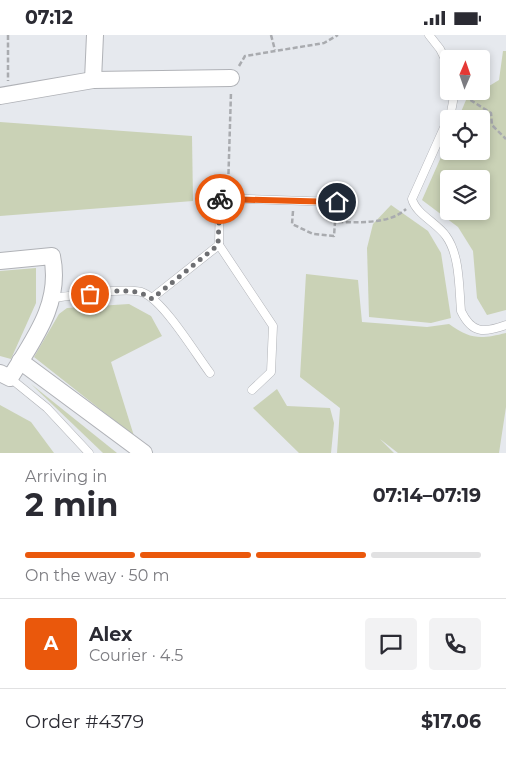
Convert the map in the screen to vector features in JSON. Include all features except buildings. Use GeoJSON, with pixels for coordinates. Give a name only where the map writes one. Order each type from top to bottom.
{"type":"FeatureCollection","features":[{"type":"Feature","properties":{"kind":"street"},"geometry":{"type":"LineString","coordinates":[[93,80],[95,35]]}},
{"type":"Feature","properties":{"kind":"street"},"geometry":{"type":"LineString","coordinates":[[4,95],[93,80],[231,78]]}},
{"type":"Feature","properties":{"kind":"street"},"geometry":{"type":"LineString","coordinates":[[0,261],[52,257],[54,267],[53,298],[48,314],[20,361],[5,376]]}},
{"type":"Feature","properties":{"kind":"street"},"geometry":{"type":"LineString","coordinates":[[20,361],[144,453]]}},
{"type":"Feature","properties":{"kind":"lane"},"geometry":{"type":"LineString","coordinates":[[428,35],[440,50]]}},
{"type":"Feature","properties":{"kind":"lane"},"geometry":{"type":"LineString","coordinates":[[454,100],[451,112],[413,192],[413,203],[446,235],[451,243],[461,311],[466,320],[473,328],[485,331],[506,325]]}},
{"type":"Feature","properties":{"kind":"lane"},"geometry":{"type":"LineString","coordinates":[[252,390],[272,372],[273,326],[218,245],[220,198],[337,202]]}},
{"type":"Feature","properties":{"kind":"lane"},"geometry":{"type":"LineString","coordinates":[[152,299],[218,245]]}},
{"type":"Feature","properties":{"kind":"lane"},"geometry":{"type":"LineString","coordinates":[[53,298],[127,291],[143,293],[157,303],[210,373]]}},
{"type":"Feature","properties":{"kind":"lane"},"geometry":{"type":"LineString","coordinates":[[5,376],[47,408],[89,453]]}},
{"type":"Feature","properties":{"kind":"path"},"geometry":{"type":"LineString","coordinates":[[4,95],[8,35]]}},
{"type":"Feature","properties":{"kind":"path"},"geometry":{"type":"LineString","coordinates":[[271,35],[276,51]]}},
{"type":"Feature","properties":{"kind":"path"},"geometry":{"type":"LineString","coordinates":[[228,198],[231,78],[245,56],[324,43],[338,35]]}},
{"type":"Feature","properties":{"kind":"path"},"geometry":{"type":"LineString","coordinates":[[470,100],[491,113],[492,125],[506,139]]}},
{"type":"Feature","properties":{"kind":"path"},"geometry":{"type":"LineString","coordinates":[[293,201],[292,223],[313,234],[334,236],[335,222],[367,222],[399,216],[413,203]]}},
{"type":"Feature","properties":{"kind":"green space"},"geometry":{"type":"Polygon","coordinates":[[[503,51],[506,51],[506,310],[487,315],[477,298],[473,251],[458,227],[449,220],[490,220],[490,170],[440,170],[440,214],[422,200],[440,159],[490,160],[490,110],[462,110],[466,100],[490,100],[490,85],[499,80],[503,51]]]}},
{"type":"Feature","properties":{"kind":"green space"},"geometry":{"type":"Polygon","coordinates":[[[0,122],[192,136],[193,201],[0,216],[0,122]]]}},
{"type":"Feature","properties":{"kind":"green space"},"geometry":{"type":"Polygon","coordinates":[[[391,205],[428,231],[441,253],[451,318],[431,323],[369,317],[367,248],[373,224],[391,205]]]}},
{"type":"Feature","properties":{"kind":"green space"},"geometry":{"type":"Polygon","coordinates":[[[36,268],[36,303],[11,359],[0,356],[0,271],[36,268]]]}},
{"type":"Feature","properties":{"kind":"green space"},"geometry":{"type":"Polygon","coordinates":[[[306,274],[358,280],[362,322],[427,327],[449,324],[464,333],[476,337],[506,333],[506,407],[499,453],[398,453],[380,439],[394,453],[337,453],[340,408],[300,377],[306,274]]]}},
{"type":"Feature","properties":{"kind":"green space"},"geometry":{"type":"Polygon","coordinates":[[[129,304],[151,316],[162,336],[111,362],[134,436],[34,357],[59,314],[67,308],[129,304]]]}},
{"type":"Feature","properties":{"kind":"green space"},"geometry":{"type":"Polygon","coordinates":[[[31,384],[117,453],[103,453],[31,384]]]}},
{"type":"Feature","properties":{"kind":"green space"},"geometry":{"type":"Polygon","coordinates":[[[277,389],[287,406],[330,408],[334,423],[331,453],[299,453],[253,408],[277,389]]]}},
{"type":"Feature","properties":{"kind":"green space"},"geometry":{"type":"Polygon","coordinates":[[[0,405],[31,422],[54,453],[0,453],[0,405]]]}},
{"type":"Feature","properties":{"kind":"way so far"},"geometry":{"type":"LineString","coordinates":[[90,294],[127,291],[143,293],[152,299],[218,245],[220,199]]}},
{"type":"Feature","properties":{"kind":"route"},"geometry":{"type":"LineString","coordinates":[[220,199],[337,202]]}}]}
